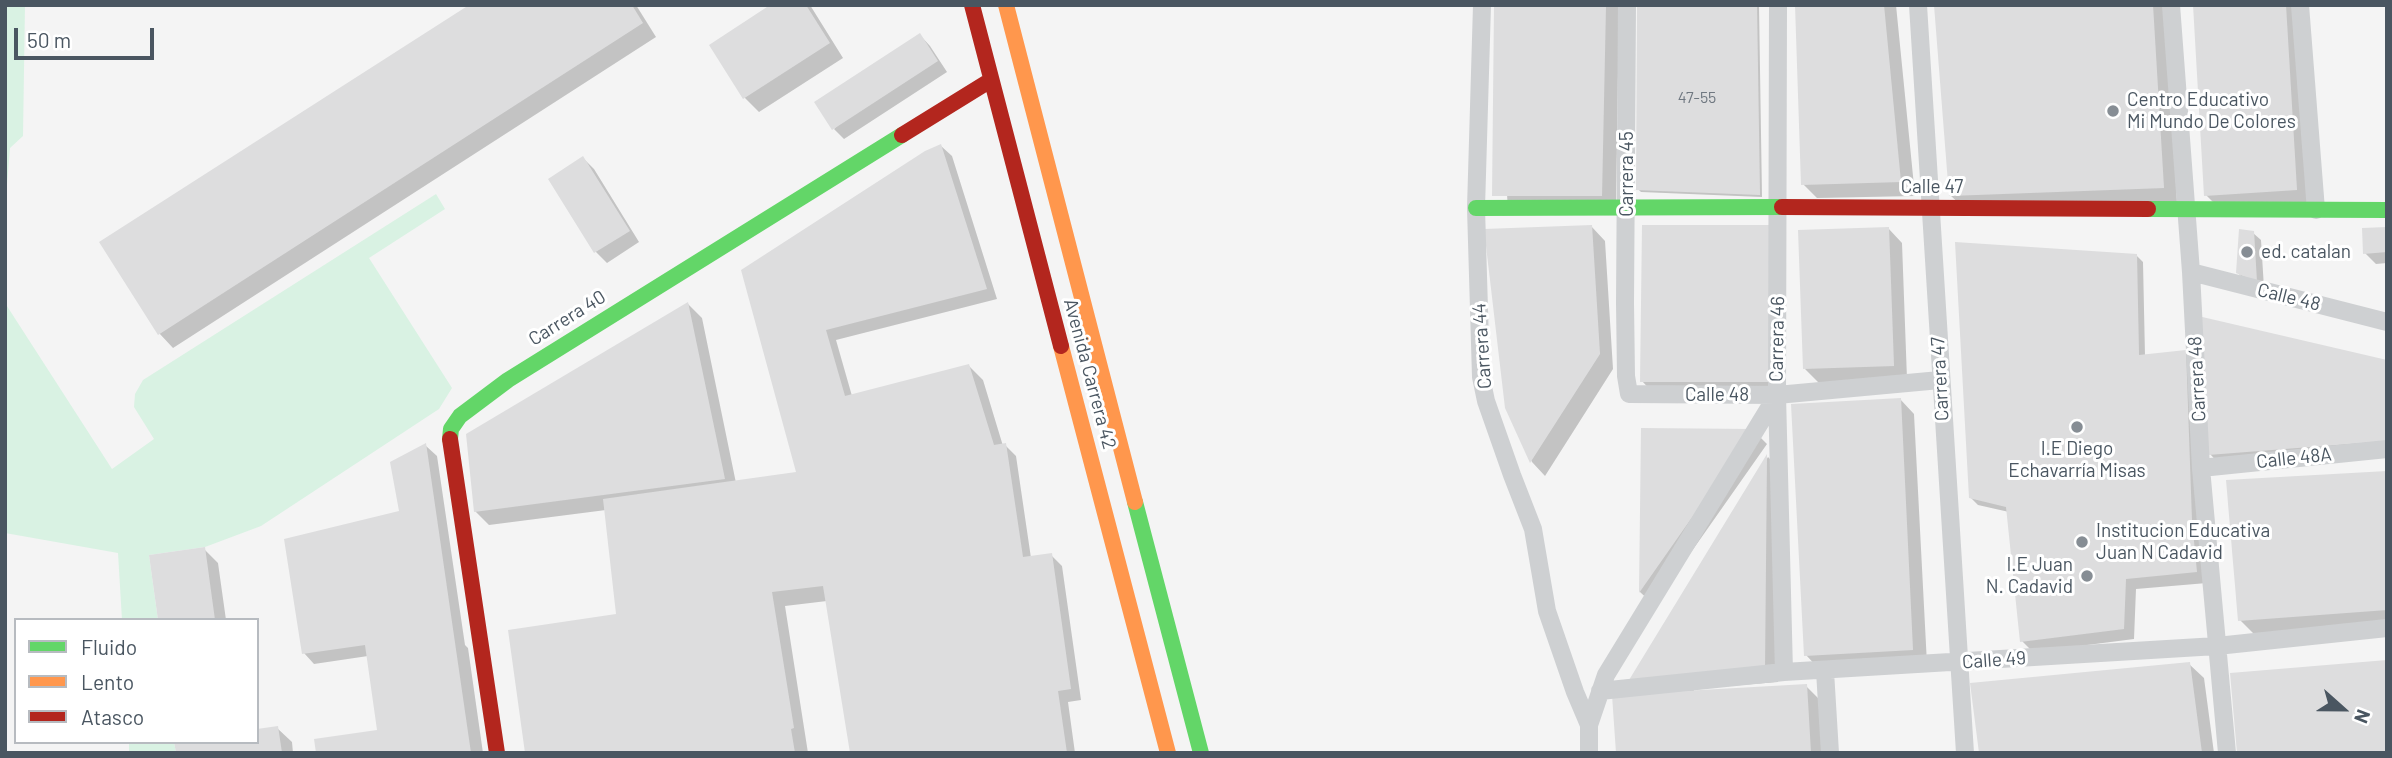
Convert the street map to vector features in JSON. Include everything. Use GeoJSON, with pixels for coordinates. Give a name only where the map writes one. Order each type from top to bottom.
{"type":"FeatureCollection","features":[{"type":"Feature","properties":{"kind":"main road","name":"Avenida Carrera 42"},"geometry":{"type":"LineString","coordinates":[[972,5],[1168,753]]}},
{"type":"Feature","properties":{"kind":"main road","name":"Avenida Carrera 42"},"geometry":{"type":"LineString","coordinates":[[1006,5],[1201,753]]}},
{"type":"Feature","properties":{"kind":"main road","name":"Carrera 40"},"geometry":{"type":"LineString","coordinates":[[497,753],[449,443],[451,429],[460,416],[508,380],[991,80]]}},
{"type":"Feature","properties":{"kind":"main road","name":"Calle 47"},"geometry":{"type":"LineString","coordinates":[[1476,208],[1627,206],[2387,210]]}},
{"type":"Feature","properties":{"kind":"street","name":"Carrera 44"},"geometry":{"type":"LineString","coordinates":[[1482,5],[1476,208],[1481,377],[1512,475],[1533,529],[1547,611],[1589,725],[1590,753]]}},
{"type":"Feature","properties":{"kind":"street","name":"Carrera 45"},"geometry":{"type":"LineString","coordinates":[[1626,342],[1627,5]]}},
{"type":"Feature","properties":{"kind":"street","name":"Carrera 46"},"geometry":{"type":"LineString","coordinates":[[1778,5],[1777,395],[1784,672]]}},
{"type":"Feature","properties":{"kind":"street","name":"Carrera 47"},"geometry":{"type":"LineString","coordinates":[[1918,5],[1965,753]]}},
{"type":"Feature","properties":{"kind":"street","name":"Carrera 48"},"geometry":{"type":"LineString","coordinates":[[2171,5],[2191,272],[2201,468],[2227,753]]}},
{"type":"Feature","properties":{"kind":"street"},"geometry":{"type":"LineString","coordinates":[[2300,5],[2316,209]]}},
{"type":"Feature","properties":{"kind":"street","name":"Calle 48"},"geometry":{"type":"LineString","coordinates":[[2191,272],[2387,321]]}},
{"type":"Feature","properties":{"kind":"street","name":"Calle 48"},"geometry":{"type":"LineString","coordinates":[[1626,342],[1629,394],[1777,395],[1940,380]]}},
{"type":"Feature","properties":{"kind":"street"},"geometry":{"type":"LineString","coordinates":[[1589,725],[1606,675],[1777,395]]}},
{"type":"Feature","properties":{"kind":"street","name":"Calle 48A"},"geometry":{"type":"LineString","coordinates":[[2201,468],[2387,449]]}},
{"type":"Feature","properties":{"kind":"street","name":"Calle 49"},"geometry":{"type":"LineString","coordinates":[[1600,691],[1784,672],[2217,646],[2387,628]]}},
{"type":"Feature","properties":{"kind":"street"},"geometry":{"type":"LineString","coordinates":[[1825,671],[1830,753]]}},
{"type":"Feature","properties":{"kind":"green space"},"geometry":{"type":"Polygon","coordinates":[[[5,5],[25,5],[23,136],[10,148],[5,209],[5,5]]]}},
{"type":"Feature","properties":{"kind":"green space"},"geometry":{"type":"Polygon","coordinates":[[[436,194],[445,209],[369,258],[452,388],[439,409],[261,526],[205,547],[149,555],[158,618],[122,618],[118,553],[5,533],[5,303],[112,469],[154,439],[134,407],[135,394],[143,380],[436,194]]]}},
{"type":"Feature","properties":{"kind":"green space"},"geometry":{"type":"Polygon","coordinates":[[[129,744],[174,744],[176,753],[129,753],[129,744]]]}},
{"type":"Feature","properties":{"kind":"building"},"geometry":{"type":"Polygon","coordinates":[[[469,5],[632,5],[643,23],[158,335],[99,242],[469,5]]]}},
{"type":"Feature","properties":{"kind":"building"},"geometry":{"type":"Polygon","coordinates":[[[770,5],[806,5],[830,43],[743,99],[709,45],[770,5]]]}},
{"type":"Feature","properties":{"kind":"building"},"geometry":{"type":"Polygon","coordinates":[[[1494,5],[1606,5],[1602,196],[1492,196],[1494,5]]]}},
{"type":"Feature","properties":{"kind":"building"},"geometry":{"type":"Polygon","coordinates":[[[1637,5],[1757,5],[1760,195],[1636,190],[1637,5]]]}},
{"type":"Feature","properties":{"kind":"building"},"geometry":{"type":"Polygon","coordinates":[[[1795,5],[1884,5],[1901,182],[1801,185],[1795,5]]]}},
{"type":"Feature","properties":{"kind":"building"},"geometry":{"type":"Polygon","coordinates":[[[1934,5],[2153,5],[2164,188],[1949,196],[1934,5]]]}},
{"type":"Feature","properties":{"kind":"building"},"geometry":{"type":"Polygon","coordinates":[[[2193,5],[2286,5],[2297,190],[2204,196],[2193,5]]]}},
{"type":"Feature","properties":{"kind":"building"},"geometry":{"type":"Polygon","coordinates":[[[920,33],[938,61],[832,130],[814,102],[920,33]]]}},
{"type":"Feature","properties":{"kind":"building"},"geometry":{"type":"Polygon","coordinates":[[[941,144],[987,289],[826,330],[845,396],[969,364],[994,445],[1006,443],[1023,557],[1052,553],[1071,689],[1058,691],[1067,753],[850,753],[823,586],[772,592],[794,728],[791,729],[795,753],[525,753],[508,630],[616,614],[603,499],[796,472],[741,270],[925,151],[941,144]]]}},
{"type":"Feature","properties":{"kind":"building"},"geometry":{"type":"Polygon","coordinates":[[[583,156],[630,231],[594,253],[548,179],[583,156]]]}},
{"type":"Feature","properties":{"kind":"building"},"geometry":{"type":"Polygon","coordinates":[[[1592,225],[1600,354],[1530,463],[1505,408],[1484,229],[1592,225]]]}},
{"type":"Feature","properties":{"kind":"building"},"geometry":{"type":"Polygon","coordinates":[[[1642,225],[1771,225],[1770,382],[1640,382],[1642,225]]]}},
{"type":"Feature","properties":{"kind":"building"},"geometry":{"type":"Polygon","coordinates":[[[1889,227],[1894,366],[1803,369],[1798,230],[1889,227]]]}},
{"type":"Feature","properties":{"kind":"building"},"geometry":{"type":"Polygon","coordinates":[[[2387,227],[2387,252],[2363,254],[2362,228],[2387,227]]]}},
{"type":"Feature","properties":{"kind":"building","name":"ed. catalan"},"geometry":{"type":"Polygon","coordinates":[[[2239,229],[2254,231],[2257,282],[2236,273],[2239,229]]]}},
{"type":"Feature","properties":{"kind":"building","name":"I.E Diego Echavarría Misas"},"geometry":{"type":"Polygon","coordinates":[[[1955,242],[2137,254],[2139,355],[2186,350],[2192,521],[2197,572],[2126,579],[2124,629],[2020,642],[2006,507],[1969,498],[1955,242]]]}},
{"type":"Feature","properties":{"kind":"building"},"geometry":{"type":"Polygon","coordinates":[[[688,302],[725,479],[474,512],[466,434],[688,302]]]}},
{"type":"Feature","properties":{"kind":"building"},"geometry":{"type":"Polygon","coordinates":[[[2198,316],[2387,360],[2387,441],[2208,455],[2198,316]]]}},
{"type":"Feature","properties":{"kind":"building"},"geometry":{"type":"Polygon","coordinates":[[[1901,398],[1913,650],[1804,656],[1791,404],[1901,398]]]}},
{"type":"Feature","properties":{"kind":"building"},"geometry":{"type":"Polygon","coordinates":[[[1641,428],[1754,429],[1639,593],[1641,428]]]}},
{"type":"Feature","properties":{"kind":"building"},"geometry":{"type":"Polygon","coordinates":[[[426,443],[471,753],[316,753],[314,739],[377,730],[365,645],[302,654],[284,539],[399,511],[390,462],[426,443]]]}},
{"type":"Feature","properties":{"kind":"building"},"geometry":{"type":"Polygon","coordinates":[[[1767,454],[1765,668],[1629,680],[1767,454]]]}},
{"type":"Feature","properties":{"kind":"building"},"geometry":{"type":"Polygon","coordinates":[[[2387,471],[2387,610],[2238,621],[2226,480],[2387,471]]]}},
{"type":"Feature","properties":{"kind":"building"},"geometry":{"type":"Polygon","coordinates":[[[205,547],[215,618],[158,618],[149,555],[205,547]]]}},
{"type":"Feature","properties":{"kind":"building"},"geometry":{"type":"Polygon","coordinates":[[[2387,660],[2387,753],[2237,753],[2230,673],[2387,660]]]}},
{"type":"Feature","properties":{"kind":"building"},"geometry":{"type":"Polygon","coordinates":[[[2190,662],[2202,753],[1979,753],[1970,683],[2190,662]]]}},
{"type":"Feature","properties":{"kind":"building"},"geometry":{"type":"Polygon","coordinates":[[[1807,684],[1811,753],[1616,753],[1612,695],[1807,684]]]}},
{"type":"Feature","properties":{"kind":"building"},"geometry":{"type":"Polygon","coordinates":[[[278,726],[282,753],[176,753],[174,744],[259,744],[259,729],[278,726]]]}},
{"type":"Feature","properties":{"kind":"traffic: fast"},"geometry":{"type":"LineString","coordinates":[[450,439],[451,429],[460,416],[508,380],[902,135]]}},
{"type":"Feature","properties":{"kind":"traffic: fast"},"geometry":{"type":"LineString","coordinates":[[1476,208],[1782,207]]}},
{"type":"Feature","properties":{"kind":"traffic: fast"},"geometry":{"type":"LineString","coordinates":[[2148,209],[2387,210]]}},
{"type":"Feature","properties":{"kind":"traffic: fast"},"geometry":{"type":"LineString","coordinates":[[1135,502],[1201,753]]}},
{"type":"Feature","properties":{"kind":"traffic: slow"},"geometry":{"type":"LineString","coordinates":[[1006,5],[1135,502]]}},
{"type":"Feature","properties":{"kind":"traffic: slow"},"geometry":{"type":"LineString","coordinates":[[1061,346],[1168,753]]}},
{"type":"Feature","properties":{"kind":"traffic: jam"},"geometry":{"type":"LineString","coordinates":[[972,5],[1061,346]]}},
{"type":"Feature","properties":{"kind":"traffic: jam"},"geometry":{"type":"LineString","coordinates":[[902,135],[991,80]]}},
{"type":"Feature","properties":{"kind":"traffic: jam"},"geometry":{"type":"LineString","coordinates":[[1782,207],[2148,209]]}},
{"type":"Feature","properties":{"kind":"traffic: jam"},"geometry":{"type":"LineString","coordinates":[[450,439],[497,753]]}},
{"type":"Feature","properties":{"kind":"place","name":"Centro Educativo Mi Mundo De Colores"},"geometry":{"type":"Point","coordinates":[2113,111]}},
{"type":"Feature","properties":{"kind":"place","name":"ed. catalan"},"geometry":{"type":"Point","coordinates":[2247,252]}},
{"type":"Feature","properties":{"kind":"place","name":"I.E Diego Echavarría Misas"},"geometry":{"type":"Point","coordinates":[2077,427]}},
{"type":"Feature","properties":{"kind":"place","name":"Institucion Educativa Juan N Cadavid"},"geometry":{"type":"Point","coordinates":[2082,542]}},
{"type":"Feature","properties":{"kind":"place","name":"I.E Juan N. Cadavid"},"geometry":{"type":"Point","coordinates":[2087,576]}}]}
